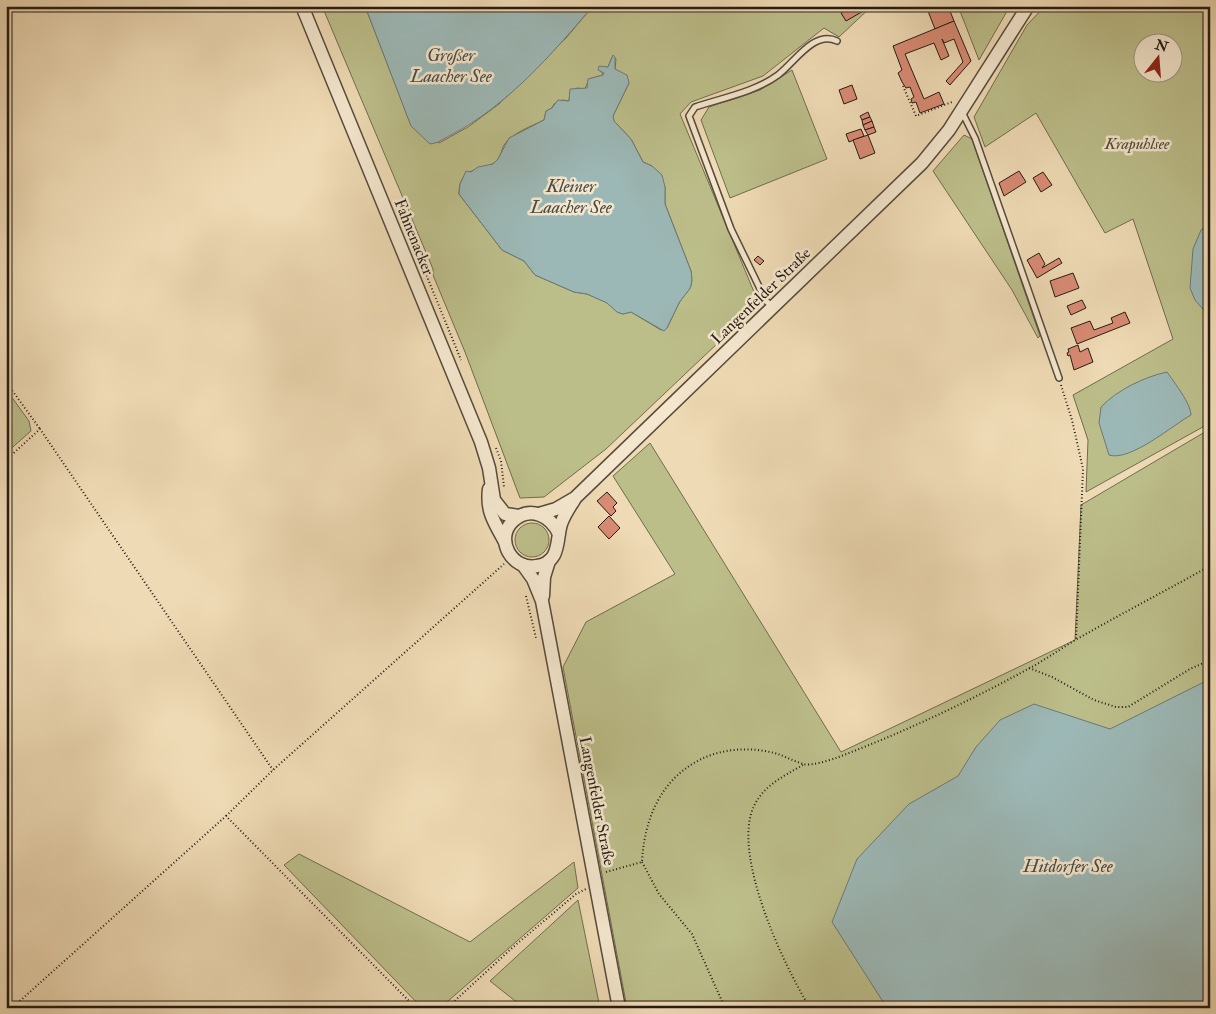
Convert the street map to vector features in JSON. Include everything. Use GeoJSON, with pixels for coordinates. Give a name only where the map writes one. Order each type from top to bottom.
{"type":"FeatureCollection","features":[{"type":"Feature","properties":{"kind":"street","name":"Fahnenacker"},"geometry":{"type":"LineString","coordinates":[[302,6],[481,442],[489,468],[494,500],[501,511],[509,516],[519,516]]}},
{"type":"Feature","properties":{"kind":"street","name":"Langenfelder Straße"},"geometry":{"type":"LineString","coordinates":[[519,516],[539,514],[556,509],[575,498],[770,304],[922,163],[962,111],[1028,6]]}},
{"type":"Feature","properties":{"kind":"street","name":"Fahnenacker"},"geometry":{"type":"LineString","coordinates":[[490,482],[488,507],[493,522],[505,542]]}},
{"type":"Feature","properties":{"kind":"street","name":"Langenfelder Straße"},"geometry":{"type":"LineString","coordinates":[[542,601],[544,578],[549,562],[557,552],[559,534],[564,517],[575,498]]}},
{"type":"Feature","properties":{"kind":"street"},"geometry":{"type":"LineString","coordinates":[[539,514],[552,521],[559,534]]}},
{"type":"Feature","properties":{"kind":"street"},"geometry":{"type":"LineString","coordinates":[[505,562],[507,530],[519,516]]}},
{"type":"Feature","properties":{"kind":"street","name":"Langenfelder Straße"},"geometry":{"type":"LineString","coordinates":[[505,562],[523,565],[534,579],[542,601],[619,1008]]}},
{"type":"Feature","properties":{"kind":"street"},"geometry":{"type":"LineString","coordinates":[[523,565],[537,567],[549,562]]}},
{"type":"Feature","properties":{"kind":"lane","name":"Langenfelder Straße"},"geometry":{"type":"LineString","coordinates":[[770,304],[731,229],[689,116],[695,106],[745,90],[777,76],[819,39],[828,37],[837,41]]}},
{"type":"Feature","properties":{"kind":"lane"},"geometry":{"type":"LineString","coordinates":[[962,111],[975,138],[1059,378]]}},
{"type":"Feature","properties":{"kind":"path"},"geometry":{"type":"LineString","coordinates":[[903,86],[916,116],[952,102]]}},
{"type":"Feature","properties":{"kind":"path"},"geometry":{"type":"LineString","coordinates":[[1059,378],[1072,420],[1083,469],[1076,640]]}},
{"type":"Feature","properties":{"kind":"path"},"geometry":{"type":"LineString","coordinates":[[6,382],[273,770]]}},
{"type":"Feature","properties":{"kind":"path"},"geometry":{"type":"LineString","coordinates":[[6,460],[40,429]]}},
{"type":"Feature","properties":{"kind":"path"},"geometry":{"type":"LineString","coordinates":[[12,1008],[505,562]]}},
{"type":"Feature","properties":{"kind":"path"},"geometry":{"type":"LineString","coordinates":[[810,1008],[793,981],[771,928],[754,874],[749,840],[749,823],[754,806],[763,793],[775,781],[804,764],[837,757],[918,725],[1029,668],[1210,566]]}},
{"type":"Feature","properties":{"kind":"path"},"geometry":{"type":"LineString","coordinates":[[526,595],[536,640]]}},
{"type":"Feature","properties":{"kind":"path"},"geometry":{"type":"LineString","coordinates":[[1029,668],[1052,677],[1094,700],[1116,707],[1128,707],[1210,660]]}},
{"type":"Feature","properties":{"kind":"path"},"geometry":{"type":"LineString","coordinates":[[726,1008],[692,934],[660,894],[642,862],[643,838],[648,819],[660,797],[677,776],[692,764],[709,755],[729,750],[750,749],[777,754],[804,764]]}},
{"type":"Feature","properties":{"kind":"path"},"geometry":{"type":"LineString","coordinates":[[226,816],[416,1008]]}},
{"type":"Feature","properties":{"kind":"path"},"geometry":{"type":"LineString","coordinates":[[447,1008],[512,948],[576,894],[595,881],[642,862]]}},
{"type":"Feature","properties":{"kind":"green space"},"geometry":{"type":"Polygon","coordinates":[[[322,6],[365,6],[411,125],[439,143],[468,127],[499,104],[566,38],[593,6],[872,6],[839,37],[824,28],[763,76],[691,102],[680,114],[759,304],[606,449],[544,497],[520,498],[465,352],[433,275],[433,269],[322,6]],[[612,57],[608,67],[602,67],[603,75],[589,79],[585,89],[577,88],[570,92],[569,101],[563,100],[554,104],[552,108],[546,111],[544,120],[512,137],[504,145],[500,156],[495,162],[467,174],[460,184],[459,194],[502,250],[524,261],[535,275],[574,292],[587,294],[608,303],[617,312],[623,314],[631,312],[661,330],[667,328],[679,303],[690,289],[692,282],[691,271],[665,204],[665,187],[652,166],[643,162],[631,139],[614,121],[613,116],[629,83],[615,69],[616,59],[612,57]]]}},
{"type":"Feature","properties":{"kind":"green space"},"geometry":{"type":"Polygon","coordinates":[[[958,6],[1010,6],[979,60],[958,6]]]}},
{"type":"Feature","properties":{"kind":"green space","name":"Krapuhlsee"},"geometry":{"type":"Polygon","coordinates":[[[1045,6],[1210,6],[1210,423],[1086,492],[1088,440],[1073,395],[1173,339],[1133,219],[1105,233],[1036,113],[985,147],[974,117],[1027,25],[1045,6]]]}},
{"type":"Feature","properties":{"kind":"green space"},"geometry":{"type":"Polygon","coordinates":[[[792,70],[827,159],[730,198],[701,120],[709,107],[760,90],[792,70]]]}},
{"type":"Feature","properties":{"kind":"green space"},"geometry":{"type":"Polygon","coordinates":[[[964,135],[972,139],[1040,336],[1038,338],[1012,290],[933,171],[964,135]]]}},
{"type":"Feature","properties":{"kind":"green space"},"geometry":{"type":"Polygon","coordinates":[[[6,389],[29,421],[31,431],[6,453],[6,389]]]}},
{"type":"Feature","properties":{"kind":"green space"},"geometry":{"type":"Polygon","coordinates":[[[1210,429],[1210,1008],[627,1008],[563,667],[586,622],[675,574],[613,476],[650,443],[841,752],[1075,640],[1081,505],[1210,429]]]}},
{"type":"Feature","properties":{"kind":"green space"},"geometry":{"type":"Polygon","coordinates":[[[532,523],[539,524],[544,528],[548,533],[548,547],[544,552],[539,556],[532,557],[525,556],[520,552],[516,547],[515,540],[516,533],[520,528],[525,524],[532,523]]]}},
{"type":"Feature","properties":{"kind":"green space"},"geometry":{"type":"Polygon","coordinates":[[[299,854],[470,942],[574,862],[578,888],[440,1008],[422,1008],[284,865],[299,854]]]}},
{"type":"Feature","properties":{"kind":"green space"},"geometry":{"type":"Polygon","coordinates":[[[578,900],[600,1008],[524,1008],[490,981],[578,900]]]}},
{"type":"Feature","properties":{"kind":"water","name":"Großer Laacher See"},"geometry":{"type":"Polygon","coordinates":[[[365,6],[593,6],[545,60],[510,94],[471,123],[441,141],[430,144],[411,126],[365,6]]]}},
{"type":"Feature","properties":{"kind":"water","name":"Kleiner Laacher See"},"geometry":{"type":"Polygon","coordinates":[[[613,55],[615,57],[615,69],[627,75],[629,83],[613,116],[614,121],[631,139],[643,162],[652,166],[662,175],[665,187],[665,204],[691,271],[691,286],[679,303],[664,331],[631,312],[623,314],[617,312],[607,303],[587,294],[574,292],[535,275],[524,261],[502,250],[459,194],[460,184],[466,171],[471,172],[478,167],[493,164],[498,159],[509,138],[544,120],[546,111],[552,108],[558,100],[569,101],[570,89],[587,88],[588,79],[603,75],[604,73],[598,70],[599,66],[608,67],[613,55]]]}},
{"type":"Feature","properties":{"kind":"water"},"geometry":{"type":"Polygon","coordinates":[[[1210,223],[1210,317],[1195,300],[1190,288],[1193,249],[1201,230],[1210,223]]]}},
{"type":"Feature","properties":{"kind":"water"},"geometry":{"type":"Polygon","coordinates":[[[1167,372],[1185,399],[1191,415],[1139,448],[1118,456],[1109,455],[1099,423],[1101,407],[1131,385],[1167,372]]]}},
{"type":"Feature","properties":{"kind":"water","name":"Hitdorfer See"},"geometry":{"type":"Polygon","coordinates":[[[1210,679],[1210,1008],[887,1008],[832,922],[857,859],[909,804],[958,776],[976,747],[1000,720],[1034,704],[1110,729],[1210,679]]]}},
{"type":"Feature","properties":{"kind":"building"},"geometry":{"type":"Polygon","coordinates":[[[854,6],[872,6],[846,21],[841,13],[854,6]]]}},
{"type":"Feature","properties":{"kind":"building"},"geometry":{"type":"Polygon","coordinates":[[[926,6],[948,6],[954,21],[935,29],[926,6]]]}},
{"type":"Feature","properties":{"kind":"building"},"geometry":{"type":"Polygon","coordinates":[[[954,21],[971,61],[950,85],[946,81],[963,62],[954,39],[944,43],[942,39],[949,56],[941,60],[934,43],[905,54],[924,99],[939,92],[944,104],[920,113],[916,102],[912,103],[911,99],[914,97],[910,87],[906,88],[898,73],[902,70],[893,46],[954,21]]]}},
{"type":"Feature","properties":{"kind":"building"},"geometry":{"type":"Polygon","coordinates":[[[852,85],[857,99],[844,104],[839,90],[852,85]]]}},
{"type":"Feature","properties":{"kind":"building"},"geometry":{"type":"Polygon","coordinates":[[[868,112],[870,117],[862,120],[860,116],[868,112]]]}},
{"type":"Feature","properties":{"kind":"building"},"geometry":{"type":"Polygon","coordinates":[[[870,117],[872,121],[863,125],[862,120],[870,117]]]}},
{"type":"Feature","properties":{"kind":"building"},"geometry":{"type":"Polygon","coordinates":[[[872,121],[874,127],[865,130],[863,125],[872,121]]]}},
{"type":"Feature","properties":{"kind":"building"},"geometry":{"type":"Polygon","coordinates":[[[874,127],[876,132],[868,135],[865,130],[874,127]]]}},
{"type":"Feature","properties":{"kind":"building"},"geometry":{"type":"Polygon","coordinates":[[[861,129],[864,136],[849,142],[846,134],[861,129]]]}},
{"type":"Feature","properties":{"kind":"building"},"geometry":{"type":"Polygon","coordinates":[[[868,135],[875,153],[860,159],[853,140],[868,135]]]}},
{"type":"Feature","properties":{"kind":"building"},"geometry":{"type":"Polygon","coordinates":[[[1019,171],[1026,182],[1004,196],[999,183],[1019,171]]]}},
{"type":"Feature","properties":{"kind":"building"},"geometry":{"type":"Polygon","coordinates":[[[1043,172],[1052,185],[1041,192],[1033,178],[1043,172]]]}},
{"type":"Feature","properties":{"kind":"building"},"geometry":{"type":"Polygon","coordinates":[[[1039,253],[1045,264],[1042,268],[1059,258],[1062,263],[1037,278],[1027,260],[1039,253]]]}},
{"type":"Feature","properties":{"kind":"building"},"geometry":{"type":"Polygon","coordinates":[[[758,256],[764,261],[760,265],[754,260],[758,256]]]}},
{"type":"Feature","properties":{"kind":"building"},"geometry":{"type":"Polygon","coordinates":[[[1073,273],[1079,288],[1055,297],[1050,281],[1073,273]]]}},
{"type":"Feature","properties":{"kind":"building"},"geometry":{"type":"Polygon","coordinates":[[[1082,300],[1086,308],[1071,315],[1067,306],[1082,300]]]}},
{"type":"Feature","properties":{"kind":"building"},"geometry":{"type":"Polygon","coordinates":[[[1125,312],[1130,323],[1077,344],[1071,328],[1090,321],[1094,330],[1113,323],[1111,318],[1125,312]]]}},
{"type":"Feature","properties":{"kind":"building"},"geometry":{"type":"Polygon","coordinates":[[[1078,345],[1080,352],[1088,348],[1093,362],[1074,370],[1070,355],[1068,356],[1067,353],[1069,352],[1068,349],[1078,345]]]}},
{"type":"Feature","properties":{"kind":"building"},"geometry":{"type":"Polygon","coordinates":[[[607,492],[617,503],[613,507],[616,511],[611,516],[597,501],[607,492]]]}},
{"type":"Feature","properties":{"kind":"building"},"geometry":{"type":"Polygon","coordinates":[[[609,516],[620,528],[609,539],[598,527],[609,516]]]}}]}
